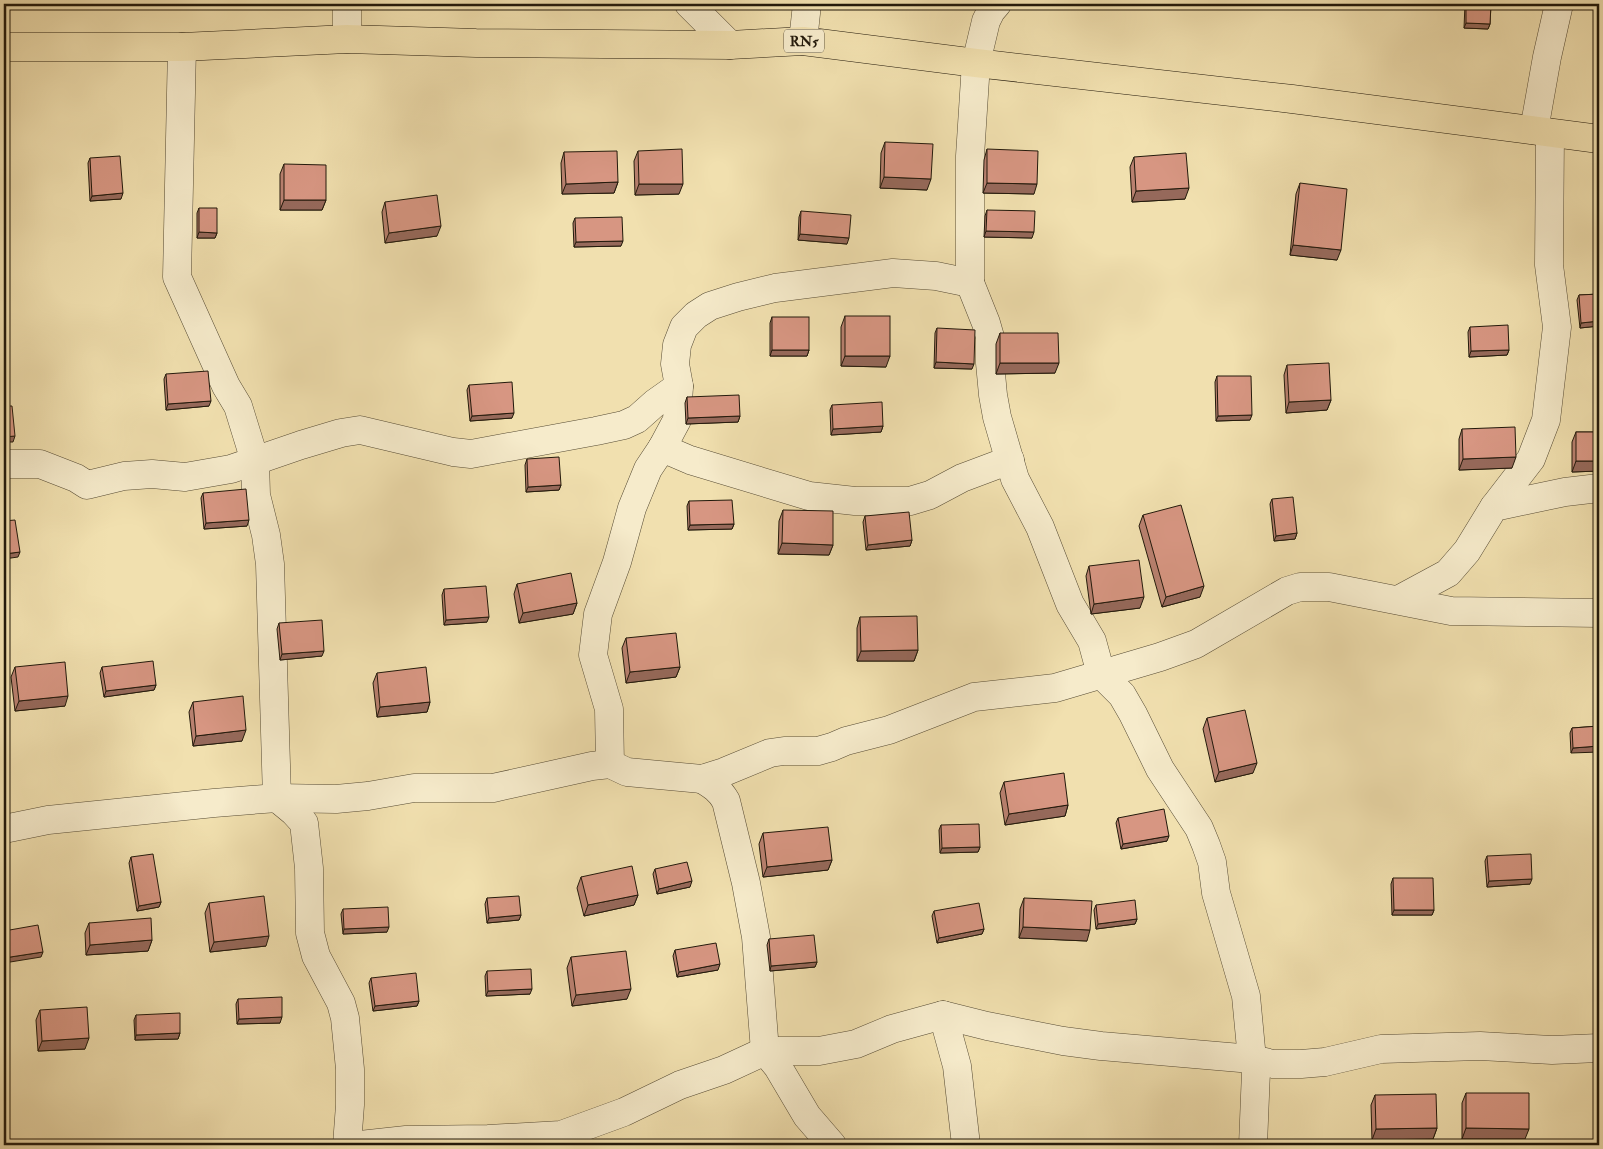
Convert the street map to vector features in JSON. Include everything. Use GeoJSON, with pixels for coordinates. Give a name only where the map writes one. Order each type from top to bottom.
{"type":"FeatureCollection","features":[{"type":"Feature","properties":{"kind":"highway","name":"RN5"},"geometry":{"type":"LineString","coordinates":[[4,47],[182,48],[347,40],[730,45],[803,41],[1292,99],[1599,139]]}},
{"type":"Feature","properties":{"kind":"street"},"geometry":{"type":"LineString","coordinates":[[346,4],[347,40]]}},
{"type":"Feature","properties":{"kind":"street"},"geometry":{"type":"LineString","coordinates":[[689,4],[730,45]]}},
{"type":"Feature","properties":{"kind":"street"},"geometry":{"type":"LineString","coordinates":[[803,41],[807,4]]}},
{"type":"Feature","properties":{"kind":"street"},"geometry":{"type":"LineString","coordinates":[[997,4],[986,21],[976,63],[970,156],[970,284],[990,337],[990,363],[997,417],[1015,479],[1040,527],[1070,604],[1092,641],[1100,674],[1122,695],[1160,769],[1199,828],[1212,862],[1216,893],[1246,996],[1252,1059],[1256,1071],[1253,1145]]}},
{"type":"Feature","properties":{"kind":"street"},"geometry":{"type":"LineString","coordinates":[[1398,600],[1448,574],[1468,551],[1494,507],[1531,459],[1546,420],[1557,326],[1549,266],[1542,132],[1547,57],[1559,4]]}},
{"type":"Feature","properties":{"kind":"street"},"geometry":{"type":"LineString","coordinates":[[182,48],[177,277],[226,386],[238,406],[255,461],[256,495],[266,535],[270,564],[277,798],[304,823],[309,868],[310,933],[312,943],[316,956],[341,1003],[345,1018],[350,1069],[347,1145]]}},
{"type":"Feature","properties":{"kind":"street"},"geometry":{"type":"LineString","coordinates":[[610,764],[609,709],[593,655],[598,614],[617,562],[632,508],[648,469],[677,420],[679,386],[674,364],[677,345],[684,327],[696,315],[710,306],[775,288],[893,273],[936,276],[970,284]]}},
{"type":"Feature","properties":{"kind":"street"},"geometry":{"type":"LineString","coordinates":[[4,464],[40,464],[76,478],[87,485],[124,476],[152,474],[185,477],[231,469],[301,445],[341,433],[360,430],[453,452],[471,454],[624,425],[637,419],[679,386]]}},
{"type":"Feature","properties":{"kind":"street"},"geometry":{"type":"LineString","coordinates":[[662,448],[690,460],[809,496],[855,501],[910,501],[930,495],[962,478],[1010,460]]}},
{"type":"Feature","properties":{"kind":"street"},"geometry":{"type":"LineString","coordinates":[[1494,507],[1565,492],[1599,488]]}},
{"type":"Feature","properties":{"kind":"street"},"geometry":{"type":"LineString","coordinates":[[4,829],[48,820],[214,803],[277,798],[336,799],[414,788],[493,788],[592,766],[610,764],[627,772],[702,779],[770,754],[784,751],[818,751],[846,740],[889,730],[974,697],[1056,688],[1160,657],[1196,644],[1287,591],[1300,586],[1329,586],[1451,611],[1599,613]]}},
{"type":"Feature","properties":{"kind":"street"},"geometry":{"type":"LineString","coordinates":[[702,779],[722,793],[726,801],[746,882],[756,937],[765,1051],[778,1067],[808,1116],[832,1145]]}},
{"type":"Feature","properties":{"kind":"street"},"geometry":{"type":"LineString","coordinates":[[944,1015],[957,1066],[966,1145]]}},
{"type":"Feature","properties":{"kind":"street"},"geometry":{"type":"LineString","coordinates":[[360,1145],[406,1140],[561,1134],[624,1112],[680,1085],[724,1070],[765,1051],[819,1051],[856,1044],[892,1029],[944,1015],[987,1026],[1072,1042],[1252,1059],[1273,1064],[1324,1062],[1381,1049],[1480,1046],[1552,1050],[1599,1048]]}},
{"type":"Feature","properties":{"kind":"building"},"geometry":{"type":"Polygon","coordinates":[[[1466,4],[1491,4],[1490,24],[1466,23],[1466,4]]]}},
{"type":"Feature","properties":{"kind":"building"},"geometry":{"type":"Polygon","coordinates":[[[885,142],[933,144],[931,179],[884,177],[885,142]]]}},
{"type":"Feature","properties":{"kind":"building"},"geometry":{"type":"Polygon","coordinates":[[[682,149],[683,184],[639,184],[638,151],[682,149]]]}},
{"type":"Feature","properties":{"kind":"building"},"geometry":{"type":"Polygon","coordinates":[[[987,149],[1038,151],[1037,184],[987,183],[987,149]]]}},
{"type":"Feature","properties":{"kind":"building"},"geometry":{"type":"Polygon","coordinates":[[[617,151],[618,182],[566,184],[564,152],[617,151]]]}},
{"type":"Feature","properties":{"kind":"building"},"geometry":{"type":"Polygon","coordinates":[[[1186,153],[1189,188],[1136,191],[1134,157],[1186,153]]]}},
{"type":"Feature","properties":{"kind":"building"},"geometry":{"type":"Polygon","coordinates":[[[120,156],[123,193],[92,196],[90,158],[120,156]]]}},
{"type":"Feature","properties":{"kind":"building"},"geometry":{"type":"Polygon","coordinates":[[[284,164],[326,165],[326,200],[284,200],[284,164]]]}},
{"type":"Feature","properties":{"kind":"building"},"geometry":{"type":"Polygon","coordinates":[[[1300,183],[1347,189],[1341,250],[1293,245],[1300,183]]]}},
{"type":"Feature","properties":{"kind":"building"},"geometry":{"type":"Polygon","coordinates":[[[437,195],[441,226],[389,233],[385,202],[437,195]]]}},
{"type":"Feature","properties":{"kind":"building"},"geometry":{"type":"Polygon","coordinates":[[[199,208],[217,208],[217,233],[199,232],[199,208]]]}},
{"type":"Feature","properties":{"kind":"building"},"geometry":{"type":"Polygon","coordinates":[[[987,210],[1035,211],[1034,232],[986,231],[987,210]]]}},
{"type":"Feature","properties":{"kind":"building"},"geometry":{"type":"Polygon","coordinates":[[[801,211],[851,215],[849,238],[800,234],[801,211]]]}},
{"type":"Feature","properties":{"kind":"building"},"geometry":{"type":"Polygon","coordinates":[[[622,217],[623,241],[576,242],[575,218],[622,217]]]}},
{"type":"Feature","properties":{"kind":"building"},"geometry":{"type":"Polygon","coordinates":[[[1599,294],[1599,321],[1581,323],[1579,295],[1599,294]]]}},
{"type":"Feature","properties":{"kind":"building"},"geometry":{"type":"Polygon","coordinates":[[[845,316],[890,316],[890,356],[845,356],[845,316]]]}},
{"type":"Feature","properties":{"kind":"building"},"geometry":{"type":"Polygon","coordinates":[[[772,317],[809,317],[809,350],[772,350],[772,317]]]}},
{"type":"Feature","properties":{"kind":"building"},"geometry":{"type":"Polygon","coordinates":[[[1508,325],[1509,350],[1471,351],[1470,327],[1508,325]]]}},
{"type":"Feature","properties":{"kind":"building"},"geometry":{"type":"Polygon","coordinates":[[[937,328],[975,330],[974,364],[936,362],[937,328]]]}},
{"type":"Feature","properties":{"kind":"building"},"geometry":{"type":"Polygon","coordinates":[[[1000,333],[1058,333],[1059,363],[1000,363],[1000,333]]]}},
{"type":"Feature","properties":{"kind":"building"},"geometry":{"type":"Polygon","coordinates":[[[1329,363],[1331,400],[1289,402],[1287,365],[1329,363]]]}},
{"type":"Feature","properties":{"kind":"building"},"geometry":{"type":"Polygon","coordinates":[[[208,371],[211,401],[168,404],[166,374],[208,371]]]}},
{"type":"Feature","properties":{"kind":"building"},"geometry":{"type":"Polygon","coordinates":[[[1217,376],[1251,376],[1252,415],[1218,416],[1217,376]]]}},
{"type":"Feature","properties":{"kind":"building"},"geometry":{"type":"Polygon","coordinates":[[[512,382],[514,413],[472,416],[469,385],[512,382]]]}},
{"type":"Feature","properties":{"kind":"building"},"geometry":{"type":"Polygon","coordinates":[[[739,395],[740,416],[688,418],[687,397],[739,395]]]}},
{"type":"Feature","properties":{"kind":"building"},"geometry":{"type":"Polygon","coordinates":[[[882,402],[883,426],[833,429],[832,405],[882,402]]]}},
{"type":"Feature","properties":{"kind":"building"},"geometry":{"type":"Polygon","coordinates":[[[4,406],[12,406],[15,436],[4,437],[4,406]]]}},
{"type":"Feature","properties":{"kind":"building"},"geometry":{"type":"Polygon","coordinates":[[[1515,427],[1516,457],[1463,459],[1462,429],[1515,427]]]}},
{"type":"Feature","properties":{"kind":"building"},"geometry":{"type":"Polygon","coordinates":[[[1576,432],[1599,432],[1599,461],[1576,461],[1576,432]]]}},
{"type":"Feature","properties":{"kind":"building"},"geometry":{"type":"Polygon","coordinates":[[[559,457],[561,485],[528,487],[527,459],[559,457]]]}},
{"type":"Feature","properties":{"kind":"building"},"geometry":{"type":"Polygon","coordinates":[[[246,489],[249,520],[206,523],[203,493],[246,489]]]}},
{"type":"Feature","properties":{"kind":"building"},"geometry":{"type":"Polygon","coordinates":[[[1293,497],[1297,533],[1276,536],[1272,499],[1293,497]]]}},
{"type":"Feature","properties":{"kind":"building"},"geometry":{"type":"Polygon","coordinates":[[[732,500],[734,524],[690,525],[689,501],[732,500]]]}},
{"type":"Feature","properties":{"kind":"building"},"geometry":{"type":"Polygon","coordinates":[[[1181,505],[1204,586],[1166,597],[1143,515],[1181,505]]]}},
{"type":"Feature","properties":{"kind":"building"},"geometry":{"type":"Polygon","coordinates":[[[783,510],[833,511],[833,545],[782,543],[783,510]]]}},
{"type":"Feature","properties":{"kind":"building"},"geometry":{"type":"Polygon","coordinates":[[[909,512],[912,540],[868,545],[865,516],[909,512]]]}},
{"type":"Feature","properties":{"kind":"building"},"geometry":{"type":"Polygon","coordinates":[[[15,520],[20,552],[4,554],[4,521],[15,520]]]}},
{"type":"Feature","properties":{"kind":"building"},"geometry":{"type":"Polygon","coordinates":[[[1139,560],[1144,597],[1094,604],[1089,566],[1139,560]]]}},
{"type":"Feature","properties":{"kind":"building"},"geometry":{"type":"Polygon","coordinates":[[[571,573],[577,603],[523,613],[517,584],[571,573]]]}},
{"type":"Feature","properties":{"kind":"building"},"geometry":{"type":"Polygon","coordinates":[[[486,586],[489,617],[446,620],[444,589],[486,586]]]}},
{"type":"Feature","properties":{"kind":"building"},"geometry":{"type":"Polygon","coordinates":[[[917,616],[918,650],[861,651],[860,617],[917,616]]]}},
{"type":"Feature","properties":{"kind":"building"},"geometry":{"type":"Polygon","coordinates":[[[322,620],[324,651],[282,654],[279,623],[322,620]]]}},
{"type":"Feature","properties":{"kind":"building"},"geometry":{"type":"Polygon","coordinates":[[[676,633],[680,667],[630,672],[626,638],[676,633]]]}},
{"type":"Feature","properties":{"kind":"building"},"geometry":{"type":"Polygon","coordinates":[[[153,661],[156,685],[106,691],[102,667],[153,661]]]}},
{"type":"Feature","properties":{"kind":"building"},"geometry":{"type":"Polygon","coordinates":[[[65,662],[68,696],[19,701],[15,667],[65,662]]]}},
{"type":"Feature","properties":{"kind":"building"},"geometry":{"type":"Polygon","coordinates":[[[426,667],[430,702],[380,707],[377,673],[426,667]]]}},
{"type":"Feature","properties":{"kind":"building"},"geometry":{"type":"Polygon","coordinates":[[[243,696],[246,730],[196,736],[193,702],[243,696]]]}},
{"type":"Feature","properties":{"kind":"building"},"geometry":{"type":"Polygon","coordinates":[[[1245,710],[1257,763],[1219,772],[1207,718],[1245,710]]]}},
{"type":"Feature","properties":{"kind":"building"},"geometry":{"type":"Polygon","coordinates":[[[1599,726],[1599,746],[1573,748],[1572,728],[1599,726]]]}},
{"type":"Feature","properties":{"kind":"building"},"geometry":{"type":"Polygon","coordinates":[[[1064,773],[1068,805],[1009,814],[1004,782],[1064,773]]]}},
{"type":"Feature","properties":{"kind":"building"},"geometry":{"type":"Polygon","coordinates":[[[1164,809],[1169,836],[1123,844],[1118,818],[1164,809]]]}},
{"type":"Feature","properties":{"kind":"building"},"geometry":{"type":"Polygon","coordinates":[[[979,824],[980,847],[942,848],[941,825],[979,824]]]}},
{"type":"Feature","properties":{"kind":"building"},"geometry":{"type":"Polygon","coordinates":[[[828,827],[832,860],[767,867],[763,833],[828,827]]]}},
{"type":"Feature","properties":{"kind":"building"},"geometry":{"type":"Polygon","coordinates":[[[153,854],[161,902],[139,906],[131,857],[153,854]]]}},
{"type":"Feature","properties":{"kind":"building"},"geometry":{"type":"Polygon","coordinates":[[[1531,854],[1532,879],[1489,881],[1487,856],[1531,854]]]}},
{"type":"Feature","properties":{"kind":"building"},"geometry":{"type":"Polygon","coordinates":[[[687,862],[692,881],[659,889],[655,869],[687,862]]]}},
{"type":"Feature","properties":{"kind":"building"},"geometry":{"type":"Polygon","coordinates":[[[632,866],[638,895],[588,905],[581,877],[632,866]]]}},
{"type":"Feature","properties":{"kind":"building"},"geometry":{"type":"Polygon","coordinates":[[[1393,878],[1433,878],[1434,910],[1394,910],[1393,878]]]}},
{"type":"Feature","properties":{"kind":"building"},"geometry":{"type":"Polygon","coordinates":[[[264,896],[269,936],[214,942],[209,903],[264,896]]]}},
{"type":"Feature","properties":{"kind":"building"},"geometry":{"type":"Polygon","coordinates":[[[519,896],[521,915],[489,918],[487,898],[519,896]]]}},
{"type":"Feature","properties":{"kind":"building"},"geometry":{"type":"Polygon","coordinates":[[[1024,898],[1092,901],[1090,930],[1023,927],[1024,898]]]}},
{"type":"Feature","properties":{"kind":"building"},"geometry":{"type":"Polygon","coordinates":[[[1135,900],[1137,919],[1098,924],[1096,905],[1135,900]]]}},
{"type":"Feature","properties":{"kind":"building"},"geometry":{"type":"Polygon","coordinates":[[[979,903],[984,929],[939,938],[934,911],[979,903]]]}},
{"type":"Feature","properties":{"kind":"building"},"geometry":{"type":"Polygon","coordinates":[[[388,907],[389,927],[344,929],[343,909],[388,907]]]}},
{"type":"Feature","properties":{"kind":"building"},"geometry":{"type":"Polygon","coordinates":[[[151,918],[152,940],[90,945],[89,923],[151,918]]]}},
{"type":"Feature","properties":{"kind":"building"},"geometry":{"type":"Polygon","coordinates":[[[38,925],[43,952],[4,958],[4,931],[38,925]]]}},
{"type":"Feature","properties":{"kind":"building"},"geometry":{"type":"Polygon","coordinates":[[[814,935],[817,962],[771,966],[769,939],[814,935]]]}},
{"type":"Feature","properties":{"kind":"building"},"geometry":{"type":"Polygon","coordinates":[[[716,943],[720,964],[679,972],[675,950],[716,943]]]}},
{"type":"Feature","properties":{"kind":"building"},"geometry":{"type":"Polygon","coordinates":[[[626,951],[631,989],[576,995],[571,957],[626,951]]]}},
{"type":"Feature","properties":{"kind":"building"},"geometry":{"type":"Polygon","coordinates":[[[531,969],[532,989],[488,991],[487,971],[531,969]]]}},
{"type":"Feature","properties":{"kind":"building"},"geometry":{"type":"Polygon","coordinates":[[[416,973],[419,1001],[375,1006],[371,978],[416,973]]]}},
{"type":"Feature","properties":{"kind":"building"},"geometry":{"type":"Polygon","coordinates":[[[282,997],[282,1017],[239,1019],[238,999],[282,997]]]}},
{"type":"Feature","properties":{"kind":"building"},"geometry":{"type":"Polygon","coordinates":[[[87,1007],[89,1038],[42,1041],[40,1010],[87,1007]]]}},
{"type":"Feature","properties":{"kind":"building"},"geometry":{"type":"Polygon","coordinates":[[[180,1013],[180,1033],[136,1035],[136,1015],[180,1013]]]}},
{"type":"Feature","properties":{"kind":"building"},"geometry":{"type":"Polygon","coordinates":[[[1466,1093],[1529,1093],[1529,1129],[1466,1128],[1466,1093]]]}},
{"type":"Feature","properties":{"kind":"building"},"geometry":{"type":"Polygon","coordinates":[[[1436,1094],[1437,1128],[1376,1129],[1375,1095],[1436,1094]]]}}]}
